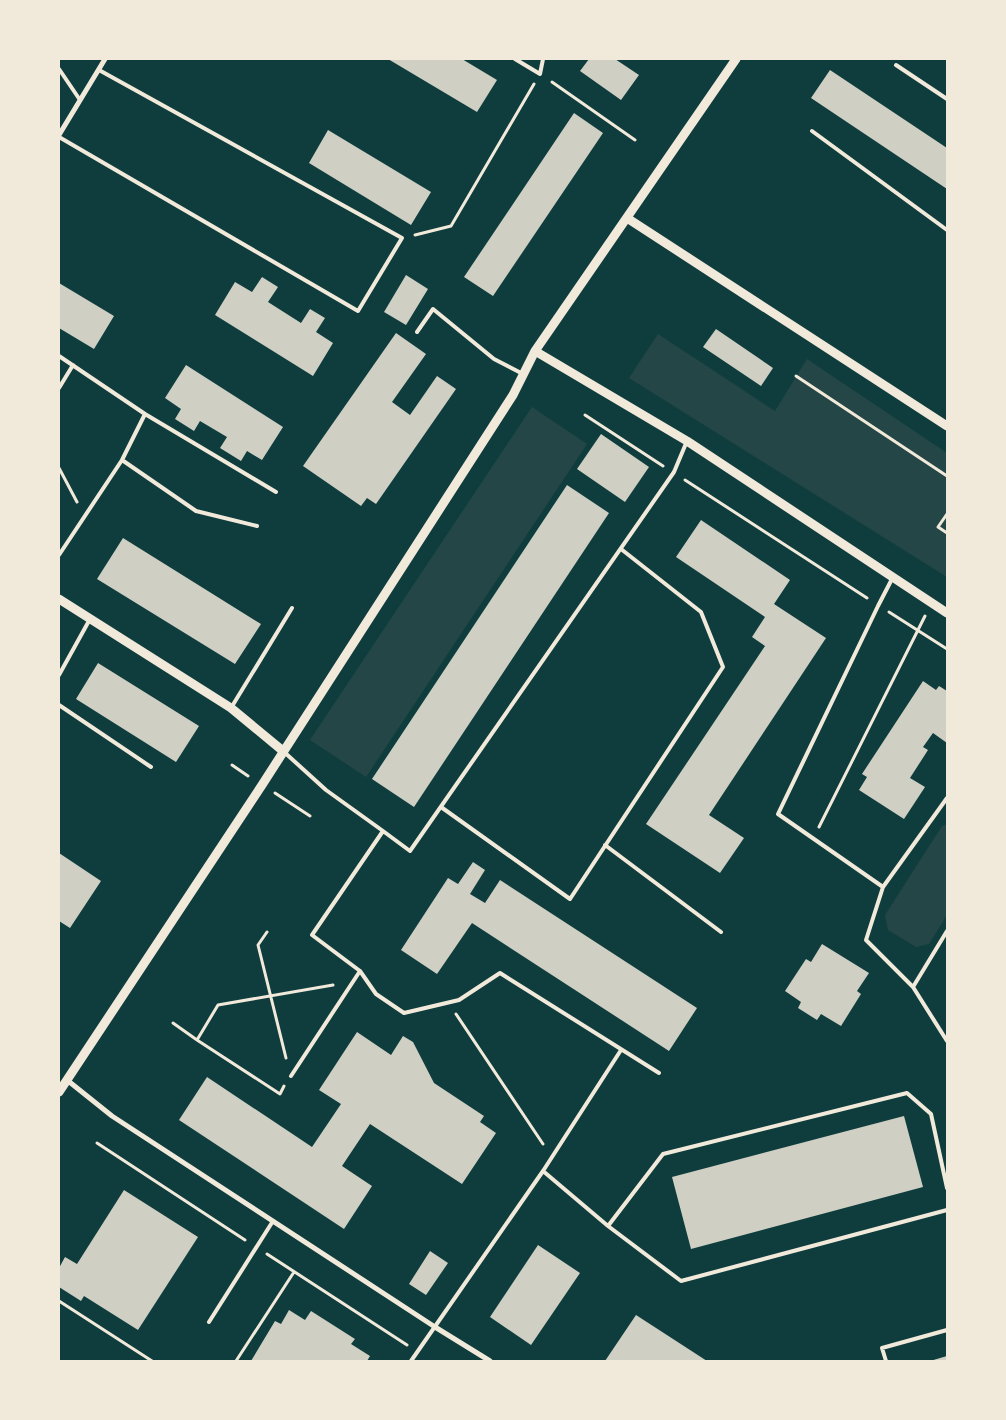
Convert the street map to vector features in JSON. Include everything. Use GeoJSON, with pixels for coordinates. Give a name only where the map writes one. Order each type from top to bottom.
{"type":"FeatureCollection","features":[{"type":"Feature","properties":{"kind":"street"},"geometry":{"type":"LineString","coordinates":[[59,136],[105,59]]}},
{"type":"Feature","properties":{"kind":"street"},"geometry":{"type":"LineString","coordinates":[[59,1092],[283,751],[513,395],[535,351],[736,59]]}},
{"type":"Feature","properties":{"kind":"street"},"geometry":{"type":"LineString","coordinates":[[628,218],[947,426]]}},
{"type":"Feature","properties":{"kind":"street"},"geometry":{"type":"LineString","coordinates":[[535,351],[687,441],[947,613]]}},
{"type":"Feature","properties":{"kind":"street"},"geometry":{"type":"LineString","coordinates":[[59,599],[231,708],[283,751]]}},
{"type":"Feature","properties":{"kind":"street"},"geometry":{"type":"LineString","coordinates":[[67,1080],[112,1116],[490,1361]]}},
{"type":"Feature","properties":{"kind":"lane"},"geometry":{"type":"LineString","coordinates":[[515,59],[540,74],[543,59]]}},
{"type":"Feature","properties":{"kind":"lane"},"geometry":{"type":"LineString","coordinates":[[896,65],[947,99]]}},
{"type":"Feature","properties":{"kind":"lane"},"geometry":{"type":"LineString","coordinates":[[59,69],[80,100]]}},
{"type":"Feature","properties":{"kind":"lane"},"geometry":{"type":"LineString","coordinates":[[59,136],[358,311],[402,238],[99,70]]}},
{"type":"Feature","properties":{"kind":"lane"},"geometry":{"type":"LineString","coordinates":[[812,131],[947,230]]}},
{"type":"Feature","properties":{"kind":"lane"},"geometry":{"type":"LineString","coordinates":[[417,332],[433,309],[494,359],[523,374]]}},
{"type":"Feature","properties":{"kind":"lane"},"geometry":{"type":"LineString","coordinates":[[59,356],[145,414],[276,492]]}},
{"type":"Feature","properties":{"kind":"lane"},"geometry":{"type":"LineString","coordinates":[[59,388],[73,365]]}},
{"type":"Feature","properties":{"kind":"lane"},"geometry":{"type":"LineString","coordinates":[[59,555],[122,460],[145,414]]}},
{"type":"Feature","properties":{"kind":"lane"},"geometry":{"type":"LineString","coordinates":[[283,751],[326,790],[410,851],[674,472],[687,441]]}},
{"type":"Feature","properties":{"kind":"lane"},"geometry":{"type":"LineString","coordinates":[[122,460],[196,511],[257,526]]}},
{"type":"Feature","properties":{"kind":"lane"},"geometry":{"type":"LineString","coordinates":[[441,807],[570,899],[723,667],[701,612],[621,549]]}},
{"type":"Feature","properties":{"kind":"lane"},"geometry":{"type":"LineString","coordinates":[[882,887],[778,814],[893,577]]}},
{"type":"Feature","properties":{"kind":"lane"},"geometry":{"type":"LineString","coordinates":[[231,708],[292,608]]}},
{"type":"Feature","properties":{"kind":"lane"},"geometry":{"type":"LineString","coordinates":[[59,675],[90,619]]}},
{"type":"Feature","properties":{"kind":"lane"},"geometry":{"type":"LineString","coordinates":[[59,705],[151,767]]}},
{"type":"Feature","properties":{"kind":"lane"},"geometry":{"type":"LineString","coordinates":[[947,798],[882,887],[866,940],[913,987],[947,1041]]}},
{"type":"Feature","properties":{"kind":"lane"},"geometry":{"type":"LineString","coordinates":[[383,831],[312,935],[360,971],[376,994],[404,1013],[459,1000],[500,973],[659,1073]]}},
{"type":"Feature","properties":{"kind":"lane"},"geometry":{"type":"LineString","coordinates":[[606,845],[721,932]]}},
{"type":"Feature","properties":{"kind":"lane"},"geometry":{"type":"LineString","coordinates":[[913,987],[947,931]]}},
{"type":"Feature","properties":{"kind":"lane"},"geometry":{"type":"LineString","coordinates":[[291,1076],[360,971]]}},
{"type":"Feature","properties":{"kind":"lane"},"geometry":{"type":"LineString","coordinates":[[411,1361],[543,1171],[620,1050]]}},
{"type":"Feature","properties":{"kind":"lane"},"geometry":{"type":"LineString","coordinates":[[608,1226],[663,1154],[907,1093],[931,1114],[947,1188]]}},
{"type":"Feature","properties":{"kind":"lane"},"geometry":{"type":"LineString","coordinates":[[543,1171],[608,1226],[682,1281],[947,1210]]}},
{"type":"Feature","properties":{"kind":"lane"},"geometry":{"type":"LineString","coordinates":[[210,1322],[274,1221]]}},
{"type":"Feature","properties":{"kind":"lane"},"geometry":{"type":"LineString","coordinates":[[886,1361],[882,1348],[947,1330]]}},
{"type":"Feature","properties":{"kind":"path"},"geometry":{"type":"LineString","coordinates":[[402,238],[452,226],[540,74],[636,140]]}},
{"type":"Feature","properties":{"kind":"path"},"geometry":{"type":"LineString","coordinates":[[796,376],[947,476]]}},
{"type":"Feature","properties":{"kind":"path"},"geometry":{"type":"LineString","coordinates":[[585,415],[947,649]]}},
{"type":"Feature","properties":{"kind":"path"},"geometry":{"type":"LineString","coordinates":[[59,468],[85,516]]}},
{"type":"Feature","properties":{"kind":"path"},"geometry":{"type":"LineString","coordinates":[[947,514],[938,527],[947,533]]}},
{"type":"Feature","properties":{"kind":"path"},"geometry":{"type":"LineString","coordinates":[[813,838],[926,616]]}},
{"type":"Feature","properties":{"kind":"path"},"geometry":{"type":"LineString","coordinates":[[173,1023],[280,1094],[291,1076],[258,945],[267,932]]}},
{"type":"Feature","properties":{"kind":"path"},"geometry":{"type":"LineString","coordinates":[[197,1040],[218,1005],[353,982]]}},
{"type":"Feature","properties":{"kind":"path"},"geometry":{"type":"LineString","coordinates":[[449,1002],[552,1157]]}},
{"type":"Feature","properties":{"kind":"path"},"geometry":{"type":"LineString","coordinates":[[236,1361],[294,1272]]}},
{"type":"Feature","properties":{"kind":"path"},"geometry":{"type":"LineString","coordinates":[[59,1301],[152,1361]]}},
{"type":"Feature","properties":{"kind":"shaded area"},"geometry":{"type":"Polygon","coordinates":[[[658,334],[775,411],[807,359],[947,453],[947,577],[629,378],[658,334]]]}},
{"type":"Feature","properties":{"kind":"shaded area"},"geometry":{"type":"Polygon","coordinates":[[[532,407],[587,444],[366,777],[310,740],[532,407]]]}},
{"type":"Feature","properties":{"kind":"shaded area"},"geometry":{"type":"Polygon","coordinates":[[[947,824],[947,915],[929,944],[916,947],[888,930],[885,915],[942,826],[947,824]]]}},
{"type":"Feature","properties":{"kind":"building"},"geometry":{"type":"Polygon","coordinates":[[[388,59],[462,59],[497,80],[477,112],[388,59]]]}},
{"type":"Feature","properties":{"kind":"building"},"geometry":{"type":"Polygon","coordinates":[[[589,59],[615,59],[639,75],[621,100],[580,71],[589,59]]]}},
{"type":"Feature","properties":{"kind":"building"},"geometry":{"type":"Polygon","coordinates":[[[830,70],[947,148],[947,189],[811,98],[830,70]]]}},
{"type":"Feature","properties":{"kind":"building"},"geometry":{"type":"Polygon","coordinates":[[[574,113],[603,133],[493,296],[464,277],[574,113]]]}},
{"type":"Feature","properties":{"kind":"building"},"geometry":{"type":"Polygon","coordinates":[[[328,130],[431,192],[411,225],[309,163],[328,130]]]}},
{"type":"Feature","properties":{"kind":"building"},"geometry":{"type":"Polygon","coordinates":[[[406,275],[428,289],[406,325],[384,312],[406,275]]]}},
{"type":"Feature","properties":{"kind":"building"},"geometry":{"type":"Polygon","coordinates":[[[262,277],[278,287],[268,302],[301,323],[310,309],[325,318],[316,332],[333,343],[313,376],[215,315],[235,282],[252,292],[262,277]]]}},
{"type":"Feature","properties":{"kind":"building"},"geometry":{"type":"Polygon","coordinates":[[[59,283],[114,316],[94,349],[59,328],[59,283]]]}},
{"type":"Feature","properties":{"kind":"building"},"geometry":{"type":"Polygon","coordinates":[[[716,329],[773,368],[761,386],[703,347],[716,329]]]}},
{"type":"Feature","properties":{"kind":"building"},"geometry":{"type":"Polygon","coordinates":[[[396,333],[426,354],[392,402],[410,415],[437,376],[456,389],[376,504],[367,498],[361,506],[303,466],[396,333]]]}},
{"type":"Feature","properties":{"kind":"building"},"geometry":{"type":"Polygon","coordinates":[[[186,365],[283,427],[262,460],[247,451],[241,461],[220,448],[227,437],[200,421],[194,431],[175,419],[181,409],[165,398],[186,365]]]}},
{"type":"Feature","properties":{"kind":"building"},"geometry":{"type":"Polygon","coordinates":[[[601,434],[649,467],[625,502],[577,469],[601,434]]]}},
{"type":"Feature","properties":{"kind":"building"},"geometry":{"type":"Polygon","coordinates":[[[567,485],[609,513],[414,807],[372,779],[567,485]]]}},
{"type":"Feature","properties":{"kind":"building"},"geometry":{"type":"Polygon","coordinates":[[[701,520],[790,580],[774,604],[826,638],[709,815],[744,838],[720,873],[646,824],[765,646],[752,637],[765,617],[676,557],[701,520]]]}},
{"type":"Feature","properties":{"kind":"building"},"geometry":{"type":"Polygon","coordinates":[[[123,538],[261,624],[235,664],[97,579],[123,538]]]}},
{"type":"Feature","properties":{"kind":"building"},"geometry":{"type":"Polygon","coordinates":[[[98,663],[199,726],[176,762],[76,699],[98,663]]]}},
{"type":"Feature","properties":{"kind":"building"},"geometry":{"type":"Polygon","coordinates":[[[923,681],[936,690],[939,686],[947,691],[947,743],[933,733],[923,747],[928,750],[910,778],[925,787],[904,819],[859,790],[867,777],[862,774],[923,681]]]}},
{"type":"Feature","properties":{"kind":"building"},"geometry":{"type":"Polygon","coordinates":[[[59,853],[101,881],[70,928],[59,921],[59,853]]]}},
{"type":"Feature","properties":{"kind":"building"},"geometry":{"type":"Polygon","coordinates":[[[473,862],[485,870],[470,894],[485,903],[500,880],[697,1008],[669,1051],[472,923],[437,974],[401,950],[448,878],[458,884],[473,862]]]}},
{"type":"Feature","properties":{"kind":"building"},"geometry":{"type":"Polygon","coordinates":[[[822,944],[869,973],[857,991],[861,994],[841,1026],[821,1014],[817,1020],[798,1008],[801,1002],[785,991],[806,959],[811,962],[822,944]]]}},
{"type":"Feature","properties":{"kind":"building"},"geometry":{"type":"Polygon","coordinates":[[[357,1032],[391,1055],[403,1036],[413,1042],[434,1083],[484,1116],[480,1122],[496,1133],[462,1184],[370,1124],[342,1166],[372,1186],[344,1229],[179,1120],[207,1077],[312,1147],[341,1104],[319,1090],[357,1032]]]}},
{"type":"Feature","properties":{"kind":"building"},"geometry":{"type":"Polygon","coordinates":[[[904,1116],[923,1187],[691,1249],[672,1177],[904,1116]]]}},
{"type":"Feature","properties":{"kind":"building"},"geometry":{"type":"Polygon","coordinates":[[[124,1190],[198,1237],[138,1330],[84,1296],[81,1301],[59,1287],[59,1268],[65,1257],[77,1264],[124,1190]]]}},
{"type":"Feature","properties":{"kind":"building"},"geometry":{"type":"Polygon","coordinates":[[[538,1245],[580,1273],[531,1345],[490,1317],[538,1245]]]}},
{"type":"Feature","properties":{"kind":"building"},"geometry":{"type":"Polygon","coordinates":[[[430,1251],[448,1263],[426,1295],[409,1284],[430,1251]]]}},
{"type":"Feature","properties":{"kind":"building"},"geometry":{"type":"Polygon","coordinates":[[[289,1310],[305,1320],[311,1311],[355,1339],[351,1344],[370,1356],[367,1361],[251,1361],[275,1321],[281,1324],[289,1310]]]}},
{"type":"Feature","properties":{"kind":"building"},"geometry":{"type":"Polygon","coordinates":[[[636,1315],[707,1361],[605,1361],[636,1315]]]}},
{"type":"Feature","properties":{"kind":"building"},"geometry":{"type":"Polygon","coordinates":[[[947,1356],[947,1361],[930,1361],[947,1356]]]}}]}
